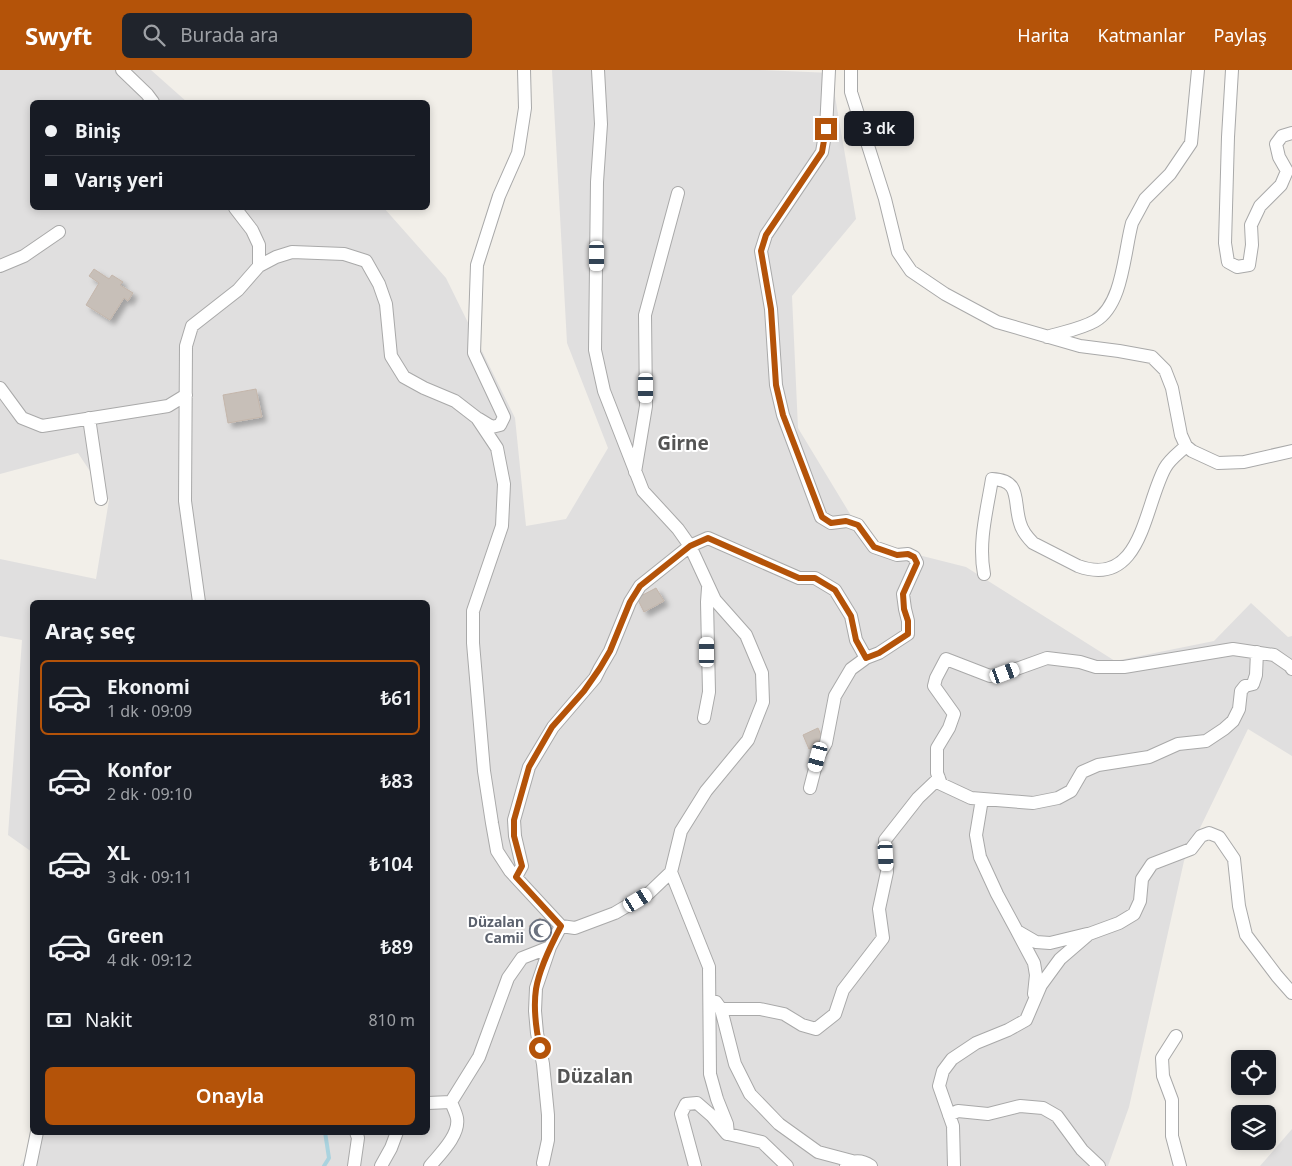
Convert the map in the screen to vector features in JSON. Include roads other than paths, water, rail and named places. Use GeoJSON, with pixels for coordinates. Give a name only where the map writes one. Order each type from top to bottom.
{"type":"FeatureCollection","features":[{"type":"Feature","properties":{"kind":"street"},"geometry":{"type":"LineString","coordinates":[[122,70],[152,100]]}},
{"type":"Feature","properties":{"kind":"street"},"geometry":{"type":"LineString","coordinates":[[199,600],[185,501],[186,346],[192,326],[238,290],[258,266],[292,252],[344,254],[366,261],[379,284],[386,304],[391,356],[404,377],[455,401],[492,427],[500,425],[504,417],[474,353],[477,265],[499,196],[518,153],[524,108],[524,70]]}},
{"type":"Feature","properties":{"kind":"street"},"geometry":{"type":"LineString","coordinates":[[598,70],[601,124],[597,182],[595,350],[604,392],[642,492],[678,530],[690,546],[715,600],[746,635],[762,673],[763,702],[748,740],[706,791],[680,830],[671,872],[709,967],[710,1074],[727,1124],[728,1134]]}},
{"type":"Feature","properties":{"kind":"street"},"geometry":{"type":"LineString","coordinates":[[810,788],[818,757],[826,743],[835,696],[851,669],[866,658],[879,653],[908,634],[908,621],[904,609],[903,594],[917,563],[914,557],[908,554],[897,555],[874,547],[858,525],[846,521],[831,523],[822,517],[783,415],[776,385],[771,309],[761,251],[766,235],[822,152],[826,129],[830,70]]}},
{"type":"Feature","properties":{"kind":"street"},"geometry":{"type":"LineString","coordinates":[[851,70],[852,92],[883,191],[898,252],[911,271],[946,294],[997,322],[1080,346],[1152,357],[1165,370],[1172,388],[1181,435],[1186,446],[1192,451],[1218,463],[1244,462],[1292,451]]}},
{"type":"Feature","properties":{"kind":"street"},"geometry":{"type":"LineString","coordinates":[[1047,336],[1096,320],[1112,304],[1117,291],[1132,223],[1136,214],[1145,200],[1177,165],[1191,143],[1198,70]]}},
{"type":"Feature","properties":{"kind":"street"},"geometry":{"type":"LineString","coordinates":[[1232,70],[1225,243],[1228,262],[1237,267],[1249,265],[1252,245],[1251,225],[1260,206],[1281,185],[1287,171],[1279,157],[1276,144],[1282,136],[1292,132]]}},
{"type":"Feature","properties":{"kind":"street"},"geometry":{"type":"LineString","coordinates":[[635,472],[646,406],[645,315],[678,193]]}},
{"type":"Feature","properties":{"kind":"street"},"geometry":{"type":"LineString","coordinates":[[237,210],[252,230],[259,245],[258,266]]}},
{"type":"Feature","properties":{"kind":"street"},"geometry":{"type":"LineString","coordinates":[[0,266],[24,256],[59,232]]}},
{"type":"Feature","properties":{"kind":"street"},"geometry":{"type":"LineString","coordinates":[[0,388],[22,418],[42,426],[168,406],[186,395]]}},
{"type":"Feature","properties":{"kind":"street"},"geometry":{"type":"LineString","coordinates":[[90,418],[101,499]]}},
{"type":"Feature","properties":{"kind":"street"},"geometry":{"type":"LineString","coordinates":[[477,418],[497,448],[504,484],[502,526],[473,611],[473,643],[484,771],[497,851],[510,871],[561,926],[575,928],[615,913],[649,893],[671,872]]}},
{"type":"Feature","properties":{"kind":"street"},"geometry":{"type":"LineString","coordinates":[[984,574],[980,556],[992,479],[1003,479],[1011,485],[1020,524],[1033,543],[1078,566],[1093,570],[1107,569],[1124,561],[1131,553],[1149,512],[1164,470],[1186,446]]}},
{"type":"Feature","properties":{"kind":"street"},"geometry":{"type":"LineString","coordinates":[[516,877],[522,866],[514,836],[514,820],[529,767],[552,727],[584,691],[600,668],[610,651],[630,602],[640,586],[690,546],[708,538],[799,578],[815,578],[835,590],[851,616],[856,640],[866,658]]}},
{"type":"Feature","properties":{"kind":"street"},"geometry":{"type":"LineString","coordinates":[[704,718],[709,692],[708,587]]}},
{"type":"Feature","properties":{"kind":"street"},"geometry":{"type":"LineString","coordinates":[[1257,652],[1256,675],[1253,684],[1245,686],[1241,691],[1239,709],[1233,721],[1206,741],[1178,744],[1150,757],[1098,765],[1082,772],[1071,791],[1058,798],[1033,803],[971,798],[941,784],[937,773],[937,748],[954,714],[934,686],[946,659],[990,676],[1005,673],[1047,658],[1080,662],[1096,667],[1124,667],[1233,648],[1257,652],[1274,656],[1292,669]]}},
{"type":"Feature","properties":{"kind":"street"},"geometry":{"type":"LineString","coordinates":[[721,1009],[760,1008],[784,1014],[802,1025],[816,1029],[835,1014],[843,990],[883,938],[879,909],[886,872],[885,840],[918,798],[939,778]]}},
{"type":"Feature","properties":{"kind":"street"},"geometry":{"type":"LineString","coordinates":[[982,800],[976,835],[980,858],[1034,963],[1036,975],[1034,1002]]}},
{"type":"Feature","properties":{"kind":"street"},"geometry":{"type":"LineString","coordinates":[[1017,931],[1036,942],[1050,942],[1089,934],[1119,922],[1134,914],[1140,901],[1142,879],[1152,864],[1191,849],[1201,836],[1209,833],[1219,837],[1234,859],[1239,906],[1246,935],[1276,976],[1292,993]]}},
{"type":"Feature","properties":{"kind":"street"},"geometry":{"type":"LineString","coordinates":[[542,1163],[548,1140],[548,1114],[543,1064],[537,1033],[535,1011],[536,988],[550,947],[561,926]]}},
{"type":"Feature","properties":{"kind":"street"},"geometry":{"type":"LineString","coordinates":[[954,1166],[953,1126],[939,1086],[943,1071],[952,1059],[976,1043],[1008,1030],[1026,1020],[1042,985],[1060,959],[1089,934]]}},
{"type":"Feature","properties":{"kind":"street"},"geometry":{"type":"LineString","coordinates":[[451,1102],[479,1058],[508,978],[522,958],[550,947]]}},
{"type":"Feature","properties":{"kind":"street"},"geometry":{"type":"LineString","coordinates":[[710,994],[721,1009],[735,1064],[750,1094],[779,1124],[818,1152],[848,1164],[864,1162],[870,1166]]}},
{"type":"Feature","properties":{"kind":"street"},"geometry":{"type":"LineString","coordinates":[[1176,1036],[1162,1058],[1163,1076],[1172,1100],[1172,1136],[1180,1166]]}},
{"type":"Feature","properties":{"kind":"street"},"geometry":{"type":"LineString","coordinates":[[430,1103],[451,1102]]}},
{"type":"Feature","properties":{"kind":"street"},"geometry":{"type":"LineString","coordinates":[[430,1166],[451,1138],[457,1126],[457,1118],[451,1102]]}},
{"type":"Feature","properties":{"kind":"street"},"geometry":{"type":"LineString","coordinates":[[695,1166],[681,1114],[686,1104],[697,1103],[728,1134],[762,1142],[787,1166]]}},
{"type":"Feature","properties":{"kind":"street"},"geometry":{"type":"LineString","coordinates":[[949,1115],[958,1111],[988,1114],[1020,1106],[1043,1108],[1057,1116],[1082,1150],[1099,1166]]}},
{"type":"Feature","properties":{"kind":"street"},"geometry":{"type":"LineString","coordinates":[[30,1166],[36,1135]]}},
{"type":"Feature","properties":{"kind":"street"},"geometry":{"type":"LineString","coordinates":[[354,1166],[357,1135]]}},
{"type":"Feature","properties":{"kind":"street"},"geometry":{"type":"LineString","coordinates":[[381,1166],[391,1148],[395,1135]]}},
{"type":"Feature","properties":{"kind":"waterway"},"geometry":{"type":"LineString","coordinates":[[324,1166],[329,1158],[325,1135]]}},
{"type":"Feature","properties":{"kind":"place","name":"Düzalan Camii"},"geometry":{"type":"Point","coordinates":[540,930]}},
{"type":"Feature","properties":{"kind":"district","name":"Girne"},"geometry":{"type":"Point","coordinates":[683,443]}},
{"type":"Feature","properties":{"kind":"district","name":"Düzalan"},"geometry":{"type":"Point","coordinates":[595,1076]}}]}
